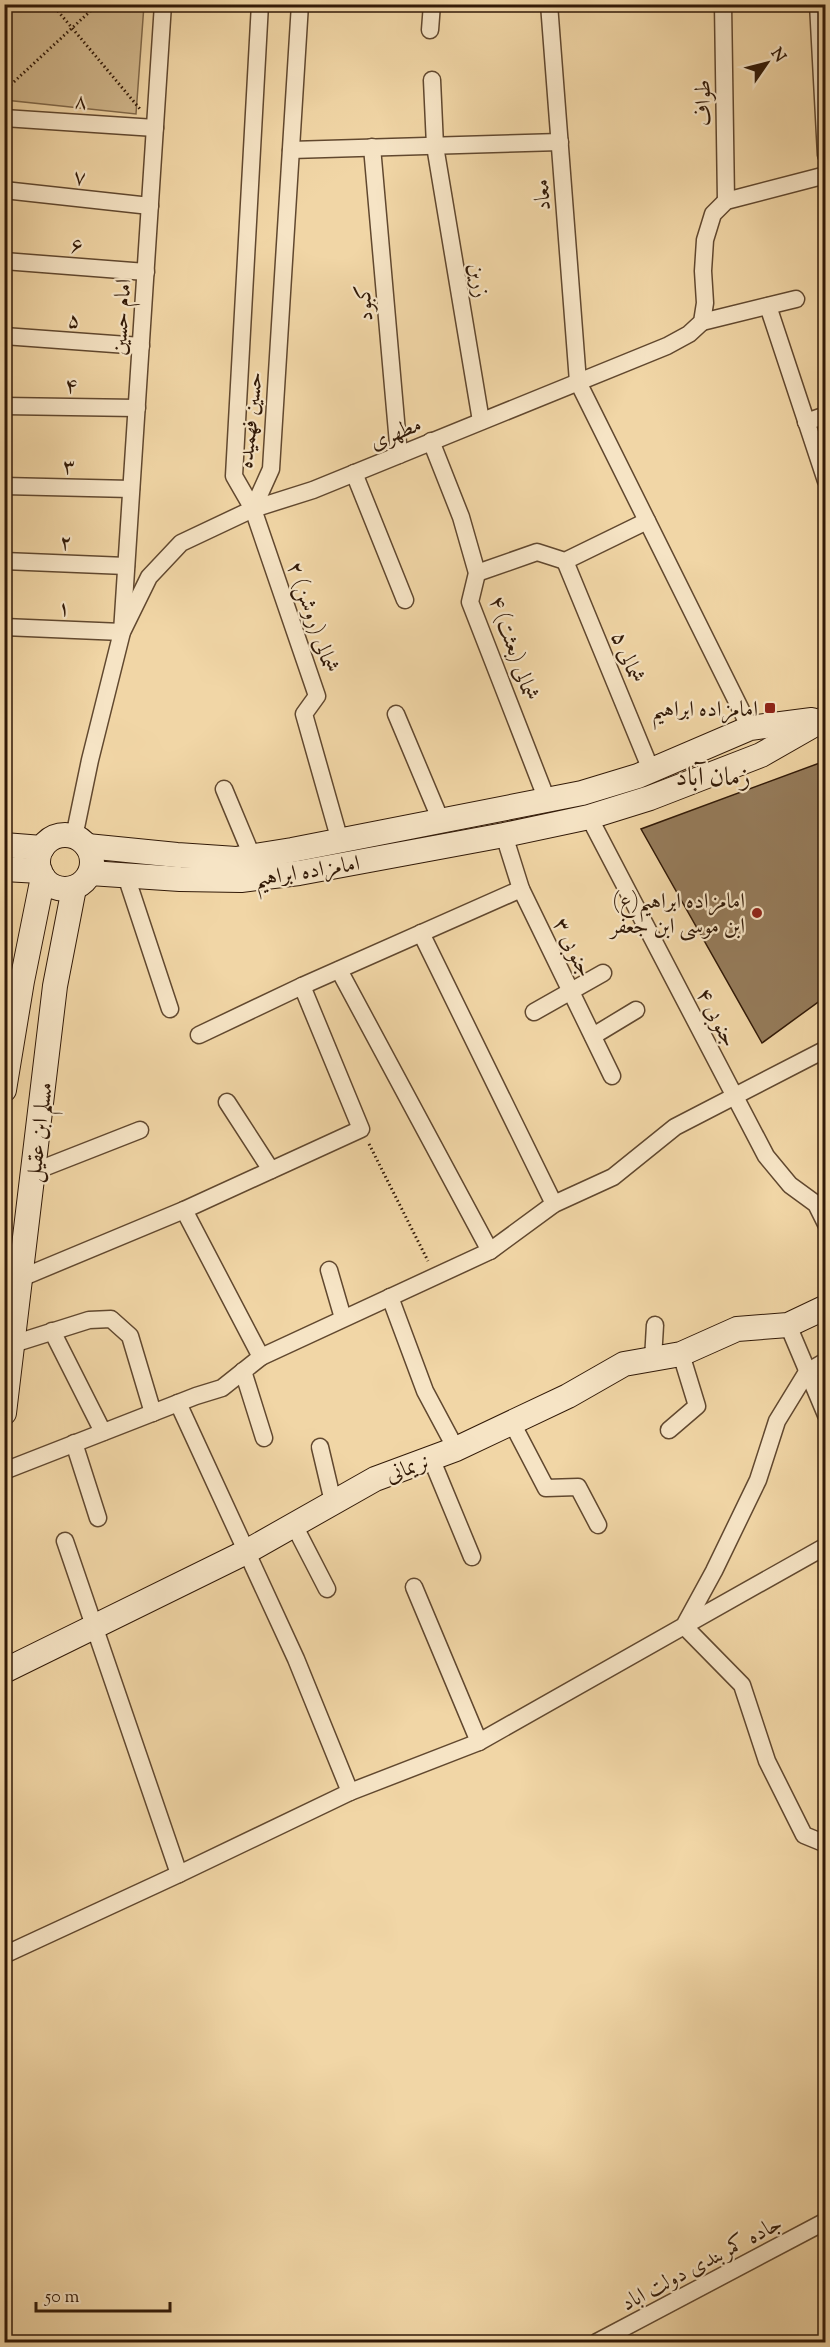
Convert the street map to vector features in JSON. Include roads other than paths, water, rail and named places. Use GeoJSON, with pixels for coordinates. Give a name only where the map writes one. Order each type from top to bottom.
{"type":"FeatureCollection","features":[{"type":"Feature","properties":{"kind":"street","name":"امام حسین"},"geometry":{"type":"LineString","coordinates":[[122,632],[163,4]]}},
{"type":"Feature","properties":{"kind":"street","name":"حسین فهمیده"},"geometry":{"type":"LineString","coordinates":[[253,508],[234,476],[260,4]]}},
{"type":"Feature","properties":{"kind":"street","name":"حسین فهمیده"},"geometry":{"type":"LineString","coordinates":[[253,508],[271,469],[300,4]]}},
{"type":"Feature","properties":{"kind":"street"},"geometry":{"type":"LineString","coordinates":[[430,30],[432,4]]}},
{"type":"Feature","properties":{"kind":"street","name":"معاد"},"geometry":{"type":"LineString","coordinates":[[549,4],[578,382]]}},
{"type":"Feature","properties":{"kind":"street","name":"طواف"},"geometry":{"type":"LineString","coordinates":[[723,4],[726,201]]}},
{"type":"Feature","properties":{"kind":"street"},"geometry":{"type":"LineString","coordinates":[[818,4],[825,155]]}},
{"type":"Feature","properties":{"kind":"street","name":"زرین"},"geometry":{"type":"LineString","coordinates":[[432,80],[435,146],[481,421]]}},
{"type":"Feature","properties":{"kind":"street","name":"۸"},"geometry":{"type":"LineString","coordinates":[[4,118],[155,128]]}},
{"type":"Feature","properties":{"kind":"street"},"geometry":{"type":"LineString","coordinates":[[291,150],[560,142]]}},
{"type":"Feature","properties":{"kind":"street","name":"کبود"},"geometry":{"type":"LineString","coordinates":[[372,147],[399,455]]}},
{"type":"Feature","properties":{"kind":"street"},"geometry":{"type":"LineString","coordinates":[[796,299],[702,322],[705,303],[703,271],[705,240],[713,214],[726,201],[825,175]]}},
{"type":"Feature","properties":{"kind":"street","name":"۷"},"geometry":{"type":"LineString","coordinates":[[4,190],[150,206]]}},
{"type":"Feature","properties":{"kind":"street","name":"۶"},"geometry":{"type":"LineString","coordinates":[[4,261],[146,272]]}},
{"type":"Feature","properties":{"kind":"street"},"geometry":{"type":"LineString","coordinates":[[768,306],[825,481]]}},
{"type":"Feature","properties":{"kind":"street","name":"مطهری"},"geometry":{"type":"LineString","coordinates":[[80,841],[90,760],[122,632],[149,577],[181,543],[253,508],[313,490],[667,346],[689,334],[702,322]]}},
{"type":"Feature","properties":{"kind":"street","name":"۵"},"geometry":{"type":"LineString","coordinates":[[4,336],[141,346]]}},
{"type":"Feature","properties":{"kind":"street"},"geometry":{"type":"LineString","coordinates":[[578,382],[750,728]]}},
{"type":"Feature","properties":{"kind":"street","name":"۴"},"geometry":{"type":"LineString","coordinates":[[4,406],[137,408]]}},
{"type":"Feature","properties":{"kind":"street"},"geometry":{"type":"LineString","coordinates":[[806,422],[825,415]]}},
{"type":"Feature","properties":{"kind":"street","name":"۴ شمالی (بعثت)"},"geometry":{"type":"LineString","coordinates":[[431,441],[461,517],[477,573],[470,602],[547,800]]}},
{"type":"Feature","properties":{"kind":"street"},"geometry":{"type":"LineString","coordinates":[[354,473],[405,600]]}},
{"type":"Feature","properties":{"kind":"street","name":"۳"},"geometry":{"type":"LineString","coordinates":[[4,486],[131,489]]}},
{"type":"Feature","properties":{"kind":"street","name":"۲ شمالی (روشن)"},"geometry":{"type":"LineString","coordinates":[[253,508],[317,696],[304,714],[340,840]]}},
{"type":"Feature","properties":{"kind":"street"},"geometry":{"type":"LineString","coordinates":[[477,573],[537,552],[565,561],[647,521]]}},
{"type":"Feature","properties":{"kind":"street","name":"۲"},"geometry":{"type":"LineString","coordinates":[[4,561],[126,566]]}},
{"type":"Feature","properties":{"kind":"street","name":"۵ شمالی"},"geometry":{"type":"LineString","coordinates":[[565,561],[651,770]]}},
{"type":"Feature","properties":{"kind":"street","name":"۱"},"geometry":{"type":"LineString","coordinates":[[4,627],[122,632]]}},
{"type":"Feature","properties":{"kind":"street"},"geometry":{"type":"LineString","coordinates":[[396,714],[441,820]]}},
{"type":"Feature","properties":{"kind":"street","name":"امامزاده ابراهیم"},"geometry":{"type":"LineString","coordinates":[[80,841],[177,855],[236,859],[582,793],[651,770],[750,728],[825,719]]}},
{"type":"Feature","properties":{"kind":"street","name":"امامزاده ابراهیم"},"geometry":{"type":"LineString","coordinates":[[82,880],[126,876],[241,880],[299,873],[589,817],[650,798],[761,755],[825,719]]}},
{"type":"Feature","properties":{"kind":"street"},"geometry":{"type":"LineString","coordinates":[[224,789],[252,856]]}},
{"type":"Feature","properties":{"kind":"street","name":"۴ جنوبی"},"geometry":{"type":"LineString","coordinates":[[589,817],[766,1156],[790,1185],[816,1203],[825,1224]]}},
{"type":"Feature","properties":{"kind":"street","name":"۳ جنوبی"},"geometry":{"type":"LineString","coordinates":[[504,835],[521,889],[612,1076]]}},
{"type":"Feature","properties":{"kind":"street"},"geometry":{"type":"LineString","coordinates":[[4,845],[42,865],[51,885],[62,889],[82,880],[92,859],[80,841],[62,836],[51,839],[42,865]]}},
{"type":"Feature","properties":{"kind":"street"},"geometry":{"type":"LineString","coordinates":[[4,869],[42,865]]}},
{"type":"Feature","properties":{"kind":"street","name":"مسلم ابن عقیل"},"geometry":{"type":"LineString","coordinates":[[4,1090],[42,865]]}},
{"type":"Feature","properties":{"kind":"street"},"geometry":{"type":"LineString","coordinates":[[126,876],[170,1009]]}},
{"type":"Feature","properties":{"kind":"street","name":"مسلم ابن عقیل"},"geometry":{"type":"LineString","coordinates":[[4,1413],[56,986],[82,880]]}},
{"type":"Feature","properties":{"kind":"street"},"geometry":{"type":"LineString","coordinates":[[199,1035],[302,986],[521,889]]}},
{"type":"Feature","properties":{"kind":"street"},"geometry":{"type":"LineString","coordinates":[[421,933],[554,1204]]}},
{"type":"Feature","properties":{"kind":"street"},"geometry":{"type":"LineString","coordinates":[[339,970],[490,1251]]}},
{"type":"Feature","properties":{"kind":"street"},"geometry":{"type":"LineString","coordinates":[[534,1012],[603,973]]}},
{"type":"Feature","properties":{"kind":"street"},"geometry":{"type":"LineString","coordinates":[[22,981],[56,986]]}},
{"type":"Feature","properties":{"kind":"street"},"geometry":{"type":"LineString","coordinates":[[21,1278],[184,1210],[361,1129],[302,986]]}},
{"type":"Feature","properties":{"kind":"street"},"geometry":{"type":"LineString","coordinates":[[593,1036],[636,1010]]}},
{"type":"Feature","properties":{"kind":"street"},"geometry":{"type":"LineString","coordinates":[[4,1471],[222,1388],[261,1357],[490,1251],[554,1204],[613,1177],[675,1127],[825,1049]]}},
{"type":"Feature","properties":{"kind":"street"},"geometry":{"type":"LineString","coordinates":[[226,1102],[271,1170]]}},
{"type":"Feature","properties":{"kind":"street"},"geometry":{"type":"LineString","coordinates":[[33,1172],[140,1130]]}},
{"type":"Feature","properties":{"kind":"street"},"geometry":{"type":"LineString","coordinates":[[184,1210],[261,1357]]}},
{"type":"Feature","properties":{"kind":"street"},"geometry":{"type":"LineString","coordinates":[[329,1270],[343,1318]]}},
{"type":"Feature","properties":{"kind":"street"},"geometry":{"type":"LineString","coordinates":[[390,1297],[425,1391],[456,1449]]}},
{"type":"Feature","properties":{"kind":"street","name":"نریمانی"},"geometry":{"type":"LineString","coordinates":[[4,1671],[246,1552],[375,1479],[456,1449],[568,1396],[624,1364],[681,1354],[737,1329],[788,1325],[825,1307]]}},
{"type":"Feature","properties":{"kind":"street"},"geometry":{"type":"LineString","coordinates":[[13,1344],[88,1320],[111,1319],[130,1336],[153,1413]]}},
{"type":"Feature","properties":{"kind":"street"},"geometry":{"type":"LineString","coordinates":[[653,1359],[656,1325]]}},
{"type":"Feature","properties":{"kind":"street"},"geometry":{"type":"LineString","coordinates":[[788,1325],[825,1415]]}},
{"type":"Feature","properties":{"kind":"street"},"geometry":{"type":"LineString","coordinates":[[52,1331],[103,1432]]}},
{"type":"Feature","properties":{"kind":"street"},"geometry":{"type":"LineString","coordinates":[[669,1430],[697,1406],[681,1354]]}},
{"type":"Feature","properties":{"kind":"street"},"geometry":{"type":"LineString","coordinates":[[684,1626],[714,1571],[758,1480],[777,1421],[807,1372],[825,1361]]}},
{"type":"Feature","properties":{"kind":"street"},"geometry":{"type":"LineString","coordinates":[[243,1371],[264,1438]]}},
{"type":"Feature","properties":{"kind":"street"},"geometry":{"type":"LineString","coordinates":[[178,1403],[296,1659],[350,1792]]}},
{"type":"Feature","properties":{"kind":"street"},"geometry":{"type":"LineString","coordinates":[[512,1423],[546,1488],[578,1487],[598,1525]]}},
{"type":"Feature","properties":{"kind":"street"},"geometry":{"type":"LineString","coordinates":[[74,1443],[98,1518]]}},
{"type":"Feature","properties":{"kind":"street"},"geometry":{"type":"LineString","coordinates":[[320,1447],[333,1502]]}},
{"type":"Feature","properties":{"kind":"street"},"geometry":{"type":"LineString","coordinates":[[430,1458],[472,1557]]}},
{"type":"Feature","properties":{"kind":"street"},"geometry":{"type":"LineString","coordinates":[[294,1525],[327,1589]]}},
{"type":"Feature","properties":{"kind":"street"},"geometry":{"type":"LineString","coordinates":[[65,1541],[179,1874]]}},
{"type":"Feature","properties":{"kind":"street"},"geometry":{"type":"LineString","coordinates":[[4,1955],[350,1792],[479,1742],[825,1546]]}},
{"type":"Feature","properties":{"kind":"street"},"geometry":{"type":"LineString","coordinates":[[414,1587],[479,1742]]}},
{"type":"Feature","properties":{"kind":"street"},"geometry":{"type":"LineString","coordinates":[[684,1626],[742,1685],[767,1761],[804,1834],[825,1844]]}},
{"type":"Feature","properties":{"kind":"street","name":"جاده کمربندی دولت اباد"},"geometry":{"type":"LineString","coordinates":[[597,2343],[825,2221]]}},
{"type":"Feature","properties":{"kind":"place","name":"امامزاده ابراهیم"},"geometry":{"type":"Point","coordinates":[770,708]}},
{"type":"Feature","properties":{"kind":"place","name":"(ع)امامزاده ابراهیم ابن موسی ابن جعفر"},"geometry":{"type":"Point","coordinates":[757,913]}},
{"type":"Feature","properties":{"kind":"district","name":"زمان آباد"},"geometry":{"type":"Point","coordinates":[713,776]}}]}
